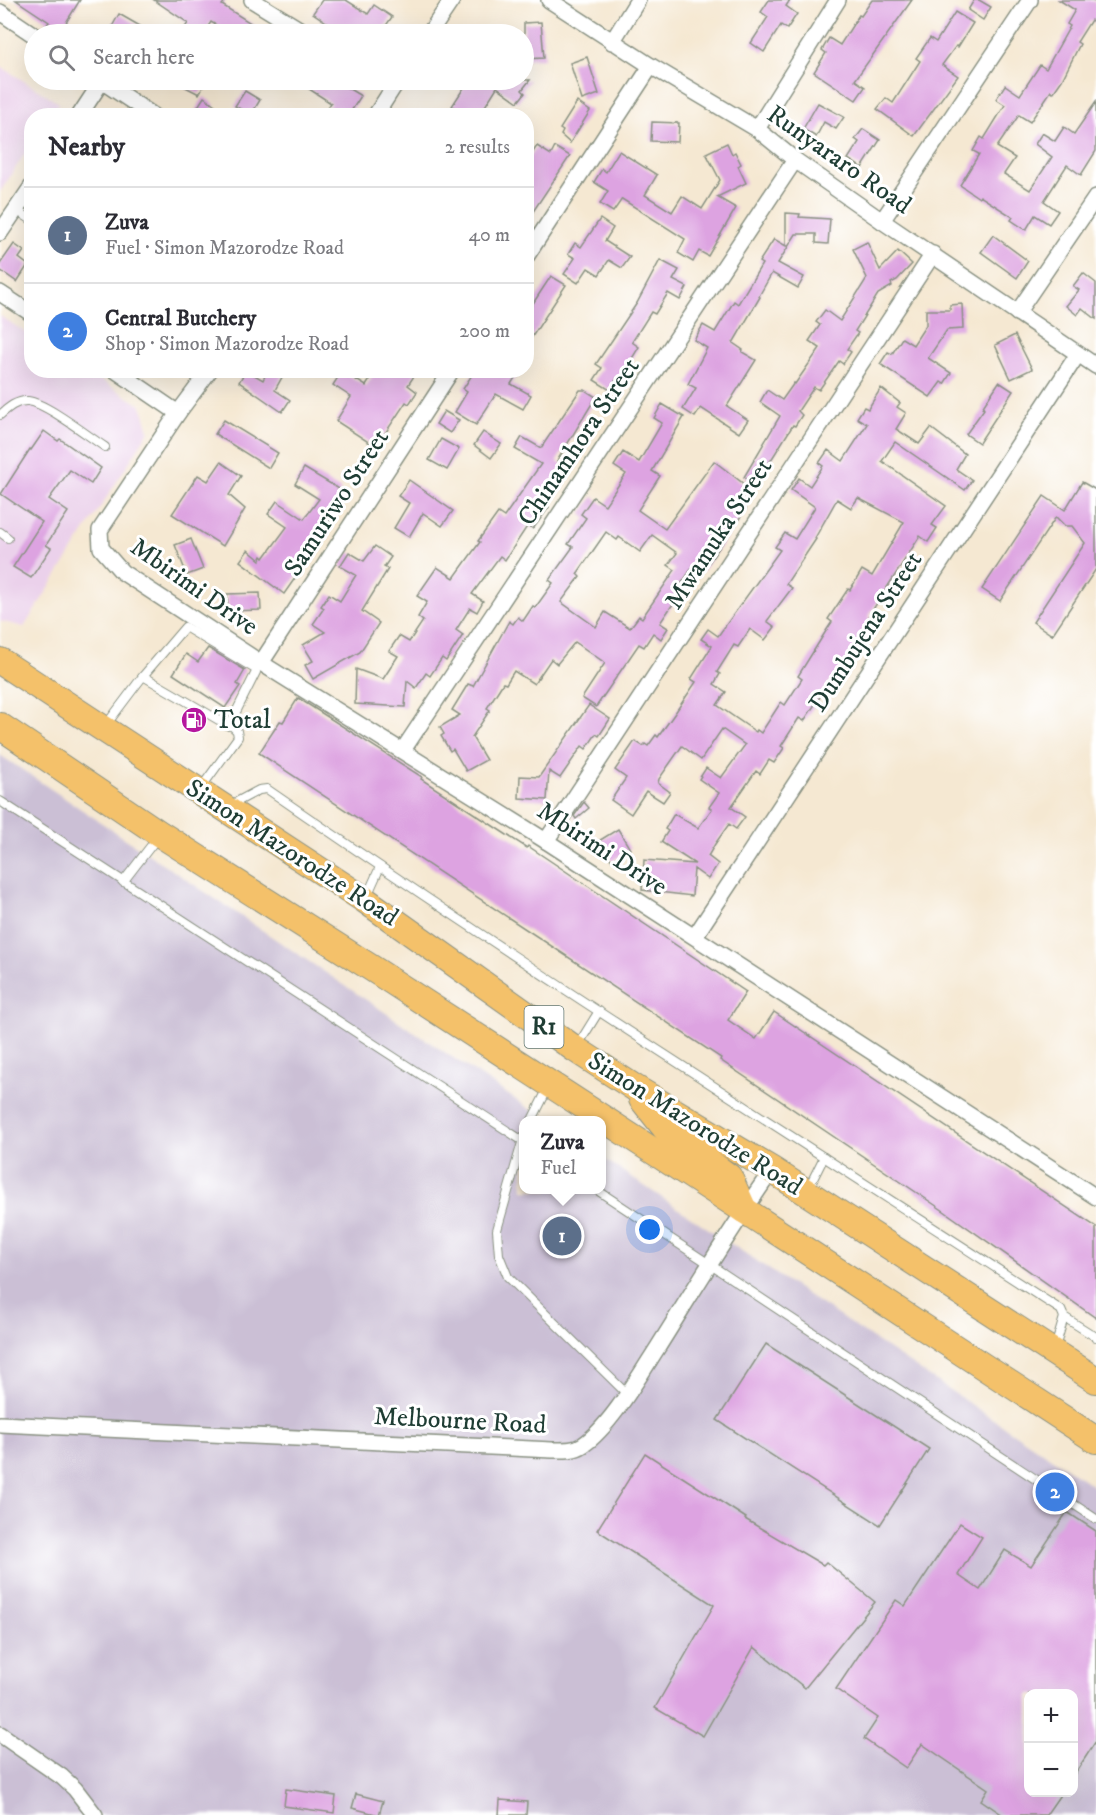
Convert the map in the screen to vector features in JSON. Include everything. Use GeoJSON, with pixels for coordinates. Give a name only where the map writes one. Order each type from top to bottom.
{"type":"FeatureCollection","features":[{"type":"Feature","properties":{"kind":"highway","name":"Simon Mazorodze Road"},"geometry":{"type":"LineString","coordinates":[[0,661],[365,900],[575,1049],[635,1088],[772,1170],[1096,1380]]}},
{"type":"Feature","properties":{"kind":"highway","name":"Simon Mazorodze Road"},"geometry":{"type":"LineString","coordinates":[[0,726],[160,834],[599,1116]]}},
{"type":"Feature","properties":{"kind":"highway"},"geometry":{"type":"LineString","coordinates":[[635,1088],[651,1113],[669,1133],[729,1177],[744,1210]]}},
{"type":"Feature","properties":{"kind":"highway","name":"Simon Mazorodze Road"},"geometry":{"type":"LineString","coordinates":[[606,1120],[1096,1440]]}},
{"type":"Feature","properties":{"kind":"street"},"geometry":{"type":"LineString","coordinates":[[252,0],[291,24]]}},
{"type":"Feature","properties":{"kind":"street"},"geometry":{"type":"LineString","coordinates":[[436,24],[452,0]]}},
{"type":"Feature","properties":{"kind":"street","name":"Runyararo Road"},"geometry":{"type":"LineString","coordinates":[[549,0],[612,42],[757,129],[795,160],[882,221],[1096,366]]}},
{"type":"Feature","properties":{"kind":"street"},"geometry":{"type":"LineString","coordinates":[[612,42],[638,0]]}},
{"type":"Feature","properties":{"kind":"street"},"geometry":{"type":"LineString","coordinates":[[757,129],[838,0]]}},
{"type":"Feature","properties":{"kind":"street"},"geometry":{"type":"LineString","coordinates":[[882,221],[1030,0]]}},
{"type":"Feature","properties":{"kind":"street"},"geometry":{"type":"LineString","coordinates":[[0,12],[24,28]]}},
{"type":"Feature","properties":{"kind":"street"},"geometry":{"type":"LineString","coordinates":[[534,245],[651,66]]}},
{"type":"Feature","properties":{"kind":"street"},"geometry":{"type":"LineString","coordinates":[[84,108],[95,90]]}},
{"type":"Feature","properties":{"kind":"street"},"geometry":{"type":"LineString","coordinates":[[116,90],[142,108]]}},
{"type":"Feature","properties":{"kind":"street"},"geometry":{"type":"LineString","coordinates":[[380,108],[391,90]]}},
{"type":"Feature","properties":{"kind":"street","name":"Chinamhora Street"},"geometry":{"type":"LineString","coordinates":[[403,750],[795,160]]}},
{"type":"Feature","properties":{"kind":"street"},"geometry":{"type":"LineString","coordinates":[[1017,313],[1096,197]]}},
{"type":"Feature","properties":{"kind":"street"},"geometry":{"type":"LineString","coordinates":[[0,233],[24,198]]}},
{"type":"Feature","properties":{"kind":"street","name":"Mwamuka Street"},"geometry":{"type":"LineString","coordinates":[[546,841],[933,254]]}},
{"type":"Feature","properties":{"kind":"street"},"geometry":{"type":"LineString","coordinates":[[0,293],[24,309]]}},
{"type":"Feature","properties":{"kind":"street","name":"Dumbujena Street"},"geometry":{"type":"LineString","coordinates":[[695,936],[1078,354]]}},
{"type":"Feature","properties":{"kind":"street"},"geometry":{"type":"LineString","coordinates":[[128,378],[178,413],[204,378]]}},
{"type":"Feature","properties":{"kind":"street","name":"Samuriwo Street"},"geometry":{"type":"LineString","coordinates":[[261,663],[447,378]]}},
{"type":"Feature","properties":{"kind":"street","name":"Mbirimi Drive"},"geometry":{"type":"LineString","coordinates":[[178,413],[100,530],[101,548],[122,572],[261,663],[403,750],[695,936],[1096,1197]]}},
{"type":"Feature","properties":{"kind":"street","name":"Melbourne Road"},"geometry":{"type":"LineString","coordinates":[[0,1424],[571,1449],[581,1446],[593,1437],[628,1395],[744,1210],[772,1170]]}},
{"type":"Feature","properties":{"kind":"street"},"geometry":{"type":"LineString","coordinates":[[0,1734],[62,1777],[75,1789],[95,1815]]}},
{"type":"Feature","properties":{"kind":"lane"},"geometry":{"type":"LineString","coordinates":[[16,210],[24,215]]}},
{"type":"Feature","properties":{"kind":"lane"},"geometry":{"type":"LineString","coordinates":[[0,415],[9,406],[21,401],[30,401],[44,406],[105,447]]}},
{"type":"Feature","properties":{"kind":"lane"},"geometry":{"type":"LineString","coordinates":[[0,532],[8,538]]}},
{"type":"Feature","properties":{"kind":"lane"},"geometry":{"type":"LineString","coordinates":[[103,729],[183,627],[188,627],[255,670],[256,674],[231,725]]}},
{"type":"Feature","properties":{"kind":"lane"},"geometry":{"type":"LineString","coordinates":[[143,676],[231,725],[237,731],[238,737],[199,792]]}},
{"type":"Feature","properties":{"kind":"lane"},"geometry":{"type":"LineString","coordinates":[[224,808],[259,790],[267,789],[380,867],[599,1011],[1061,1310],[1064,1317],[1096,1337]]}},
{"type":"Feature","properties":{"kind":"lane"},"geometry":{"type":"LineString","coordinates":[[0,801],[519,1137]]}},
{"type":"Feature","properties":{"kind":"lane"},"geometry":{"type":"LineString","coordinates":[[123,882],[160,834]]}},
{"type":"Feature","properties":{"kind":"lane"},"geometry":{"type":"LineString","coordinates":[[365,900],[380,867]]}},
{"type":"Feature","properties":{"kind":"lane"},"geometry":{"type":"LineString","coordinates":[[575,1049],[599,1011]]}},
{"type":"Feature","properties":{"kind":"lane"},"geometry":{"type":"LineString","coordinates":[[534,1116],[550,1084]]}},
{"type":"Feature","properties":{"kind":"lane"},"geometry":{"type":"LineString","coordinates":[[519,1154],[497,1230],[499,1255],[508,1276],[628,1395]]}},
{"type":"Feature","properties":{"kind":"lane"},"geometry":{"type":"LineString","coordinates":[[806,1193],[824,1157]]}},
{"type":"Feature","properties":{"kind":"lane"},"geometry":{"type":"LineString","coordinates":[[603,1194],[1096,1519]]}},
{"type":"Feature","properties":{"kind":"lane"},"geometry":{"type":"LineString","coordinates":[[1054,1353],[1064,1317]]}},
{"type":"Feature","properties":{"kind":"shaded area"},"geometry":{"type":"Polygon","coordinates":[[[0,66],[24,81],[24,90],[38,90],[59,103],[56,108],[24,108],[24,155],[0,192],[0,66]]]}},
{"type":"Feature","properties":{"kind":"shaded area"},"geometry":{"type":"Polygon","coordinates":[[[0,316],[24,331],[24,378],[97,378],[142,406],[149,431],[24,627],[0,621],[0,316]]]}},
{"type":"Feature","properties":{"kind":"shaded area"},"geometry":{"type":"Polygon","coordinates":[[[0,755],[540,1116],[519,1116],[519,1194],[606,1194],[606,1160],[1096,1488],[1096,1815],[0,1815],[0,755]]]}},
{"type":"Feature","properties":{"kind":"building"},"geometry":{"type":"Polygon","coordinates":[[[16,0],[80,0],[65,24],[48,24],[49,22],[16,0]]]}},
{"type":"Feature","properties":{"kind":"building"},"geometry":{"type":"Polygon","coordinates":[[[154,0],[226,0],[222,5],[252,24],[214,24],[211,22],[210,24],[188,23],[154,0]]]}},
{"type":"Feature","properties":{"kind":"building"},"geometry":{"type":"Polygon","coordinates":[[[322,0],[346,0],[368,14],[374,5],[392,17],[387,24],[329,24],[313,13],[322,0]]]}},
{"type":"Feature","properties":{"kind":"building"},"geometry":{"type":"Polygon","coordinates":[[[769,0],[790,0],[786,6],[797,14],[787,29],[781,25],[764,52],[751,43],[768,17],[761,12],[769,0]]]}},
{"type":"Feature","properties":{"kind":"building"},"geometry":{"type":"Polygon","coordinates":[[[872,0],[912,0],[855,80],[865,87],[856,100],[814,72],[826,53],[822,50],[829,38],[840,45],[859,15],[861,16],[872,0]]]}},
{"type":"Feature","properties":{"kind":"building"},"geometry":{"type":"Polygon","coordinates":[[[974,0],[979,0],[991,7],[983,20],[968,10],[974,0]]]}},
{"type":"Feature","properties":{"kind":"building"},"geometry":{"type":"Polygon","coordinates":[[[1059,0],[1092,0],[1096,3],[1096,23],[1091,20],[1077,42],[1080,44],[1062,80],[1053,93],[1051,91],[1030,122],[1019,115],[997,147],[1015,158],[1004,174],[1030,190],[1052,157],[1035,144],[1042,133],[1055,141],[1064,127],[1074,134],[1096,102],[1096,151],[1081,175],[1067,165],[1044,201],[1058,211],[1049,224],[1035,215],[1026,230],[1011,220],[1013,217],[960,185],[979,154],[973,151],[981,137],[984,139],[1005,105],[996,99],[1005,85],[1020,95],[1040,65],[1046,69],[1070,26],[1067,24],[1075,10],[1059,0]]]}},
{"type":"Feature","properties":{"kind":"building"},"geometry":{"type":"Polygon","coordinates":[[[955,12],[973,23],[958,47],[956,46],[942,65],[958,76],[914,136],[877,109],[886,98],[893,103],[920,61],[916,58],[930,38],[936,42],[955,12]]]}},
{"type":"Feature","properties":{"kind":"building"},"geometry":{"type":"Polygon","coordinates":[[[119,14],[136,24],[114,24],[119,14]]]}},
{"type":"Feature","properties":{"kind":"building"},"geometry":{"type":"Polygon","coordinates":[[[541,22],[544,58],[534,58],[534,24],[524,23],[541,22]]]}},
{"type":"Feature","properties":{"kind":"building"},"geometry":{"type":"Polygon","coordinates":[[[587,57],[599,94],[582,100],[570,63],[587,57]]]}},
{"type":"Feature","properties":{"kind":"building"},"geometry":{"type":"Polygon","coordinates":[[[311,90],[351,90],[361,96],[353,108],[328,108],[331,103],[311,90]]]}},
{"type":"Feature","properties":{"kind":"building"},"geometry":{"type":"Polygon","coordinates":[[[462,90],[495,90],[484,108],[455,108],[452,106],[462,90]]]}},
{"type":"Feature","properties":{"kind":"building"},"geometry":{"type":"Polygon","coordinates":[[[501,90],[522,90],[525,93],[518,102],[501,90]]]}},
{"type":"Feature","properties":{"kind":"building"},"geometry":{"type":"Polygon","coordinates":[[[245,91],[260,100],[255,108],[235,106],[245,91]]]}},
{"type":"Feature","properties":{"kind":"building"},"geometry":{"type":"Polygon","coordinates":[[[204,97],[215,105],[213,108],[197,108],[204,97]]]}},
{"type":"Feature","properties":{"kind":"building"},"geometry":{"type":"Polygon","coordinates":[[[577,102],[590,111],[570,143],[561,135],[563,131],[560,129],[577,102]]]}},
{"type":"Feature","properties":{"kind":"building"},"geometry":{"type":"Polygon","coordinates":[[[818,103],[844,117],[836,129],[824,122],[816,137],[803,129],[818,103]]]}},
{"type":"Feature","properties":{"kind":"building"},"geometry":{"type":"Polygon","coordinates":[[[652,122],[679,123],[678,142],[651,141],[652,122]]]}},
{"type":"Feature","properties":{"kind":"building"},"geometry":{"type":"Polygon","coordinates":[[[863,129],[880,140],[862,168],[848,159],[859,142],[855,139],[863,129]]]}},
{"type":"Feature","properties":{"kind":"building"},"geometry":{"type":"Polygon","coordinates":[[[727,143],[732,154],[735,152],[741,164],[738,166],[746,183],[717,197],[736,208],[708,256],[699,251],[693,262],[678,253],[685,239],[622,199],[613,212],[600,204],[608,191],[594,182],[602,169],[606,172],[619,151],[657,175],[645,195],[672,212],[682,196],[702,209],[720,180],[706,153],[727,143]]]}},
{"type":"Feature","properties":{"kind":"building"},"geometry":{"type":"Polygon","coordinates":[[[537,146],[551,155],[555,147],[570,156],[534,210],[534,150],[537,146]]]}},
{"type":"Feature","properties":{"kind":"building"},"geometry":{"type":"Polygon","coordinates":[[[786,213],[800,214],[799,217],[830,219],[828,244],[816,243],[816,234],[796,234],[778,263],[804,277],[798,288],[772,273],[733,343],[743,350],[742,352],[756,360],[727,406],[748,420],[739,433],[701,408],[695,417],[683,409],[696,388],[688,384],[707,348],[694,340],[703,325],[715,332],[734,301],[738,304],[762,264],[759,262],[774,239],[786,246],[786,213]]]}},
{"type":"Feature","properties":{"kind":"building"},"geometry":{"type":"Polygon","coordinates":[[[600,219],[613,228],[605,241],[630,257],[622,268],[609,260],[599,275],[588,268],[578,283],[564,274],[575,258],[568,254],[575,243],[581,247],[600,219]]]}},
{"type":"Feature","properties":{"kind":"building"},"geometry":{"type":"Polygon","coordinates":[[[993,235],[1028,261],[1017,278],[981,252],[993,235]]]}},
{"type":"Feature","properties":{"kind":"building"},"geometry":{"type":"Polygon","coordinates":[[[867,242],[880,270],[898,251],[912,264],[897,280],[891,283],[892,286],[878,294],[855,331],[858,333],[847,349],[851,352],[843,364],[839,361],[819,390],[814,387],[798,411],[802,415],[795,426],[793,425],[756,484],[744,477],[780,416],[760,402],[767,390],[782,400],[795,384],[820,348],[809,341],[820,325],[816,322],[825,310],[840,321],[867,278],[853,249],[867,242]]]}},
{"type":"Feature","properties":{"kind":"building"},"geometry":{"type":"Polygon","coordinates":[[[14,244],[24,251],[19,258],[24,262],[24,271],[17,282],[0,270],[0,264],[14,244]]]}},
{"type":"Feature","properties":{"kind":"building"},"geometry":{"type":"Polygon","coordinates":[[[660,260],[679,270],[673,280],[687,287],[680,300],[668,293],[655,314],[651,312],[632,342],[639,347],[628,365],[634,369],[625,383],[617,378],[610,390],[594,380],[602,368],[596,364],[637,303],[660,260]]]}},
{"type":"Feature","properties":{"kind":"building"},"geometry":{"type":"Polygon","coordinates":[[[1083,273],[1096,283],[1096,319],[1082,308],[1077,315],[1066,306],[1079,290],[1073,286],[1083,273]]]}},
{"type":"Feature","properties":{"kind":"building"},"geometry":{"type":"Polygon","coordinates":[[[551,276],[566,285],[534,334],[534,302],[551,276]]]}},
{"type":"Feature","properties":{"kind":"building"},"geometry":{"type":"Polygon","coordinates":[[[962,304],[963,329],[947,330],[928,358],[951,373],[944,384],[941,382],[930,397],[880,364],[888,352],[892,354],[902,338],[913,345],[926,325],[926,310],[950,310],[950,305],[962,304]]]}},
{"type":"Feature","properties":{"kind":"building"},"geometry":{"type":"Polygon","coordinates":[[[1015,335],[1032,369],[1011,379],[995,345],[1015,335]]]}},
{"type":"Feature","properties":{"kind":"building"},"geometry":{"type":"Polygon","coordinates":[[[241,378],[263,380],[264,378],[282,378],[275,390],[290,400],[282,412],[239,382],[241,378]]]}},
{"type":"Feature","properties":{"kind":"building"},"geometry":{"type":"Polygon","coordinates":[[[338,378],[353,378],[366,386],[371,378],[413,378],[408,385],[417,392],[409,404],[406,402],[376,447],[336,421],[351,397],[333,385],[338,378]]]}},
{"type":"Feature","properties":{"kind":"building"},"geometry":{"type":"Polygon","coordinates":[[[470,378],[515,378],[511,384],[531,395],[523,409],[496,394],[476,425],[455,412],[467,392],[463,389],[470,378]]]}},
{"type":"Feature","properties":{"kind":"building"},"geometry":{"type":"Polygon","coordinates":[[[999,382],[1013,391],[979,443],[966,434],[984,409],[982,408],[999,382]]]}},
{"type":"Feature","properties":{"kind":"building"},"geometry":{"type":"Polygon","coordinates":[[[881,388],[900,403],[897,407],[906,413],[896,429],[919,444],[931,428],[965,454],[956,469],[972,480],[965,490],[895,442],[882,461],[946,506],[932,525],[937,528],[928,542],[920,536],[868,617],[872,620],[834,682],[831,680],[804,721],[799,718],[781,746],[784,748],[774,763],[769,760],[760,774],[756,771],[731,807],[745,817],[736,829],[729,824],[715,844],[708,856],[718,864],[708,879],[694,869],[692,896],[642,890],[644,860],[695,864],[661,842],[668,831],[665,829],[674,814],[698,828],[712,809],[709,807],[719,793],[699,779],[706,768],[721,778],[745,745],[722,729],[701,760],[682,746],[659,779],[658,783],[670,792],[663,802],[646,791],[631,814],[611,800],[626,778],[615,770],[635,741],[648,746],[656,735],[658,737],[696,682],[691,679],[712,646],[701,639],[708,629],[718,636],[780,550],[775,547],[785,533],[795,539],[815,507],[791,490],[799,478],[810,486],[823,466],[819,463],[828,450],[843,461],[867,424],[857,418],[864,407],[868,409],[881,388]],[[858,498],[851,508],[837,499],[816,539],[786,584],[792,588],[767,621],[775,627],[765,640],[750,629],[738,647],[734,645],[717,672],[720,674],[714,684],[726,692],[717,705],[756,732],[757,730],[761,733],[781,702],[785,705],[802,679],[798,676],[832,622],[828,619],[848,589],[850,590],[862,570],[872,576],[904,522],[858,498]]]}},
{"type":"Feature","properties":{"kind":"building"},"geometry":{"type":"Polygon","coordinates":[[[580,390],[585,390],[596,397],[557,461],[569,469],[560,483],[554,479],[540,499],[549,507],[533,529],[528,525],[505,560],[500,556],[472,594],[483,601],[477,612],[470,608],[456,630],[463,635],[446,661],[442,658],[430,676],[426,673],[416,688],[407,681],[405,707],[355,704],[356,669],[383,679],[398,656],[389,651],[399,636],[409,642],[423,621],[418,617],[427,602],[417,596],[437,567],[454,578],[498,513],[504,517],[541,464],[515,449],[522,437],[541,448],[580,390]]]}},
{"type":"Feature","properties":{"kind":"building"},"geometry":{"type":"Polygon","coordinates":[[[662,404],[684,417],[652,471],[660,476],[638,510],[665,529],[714,461],[749,488],[737,503],[746,509],[703,571],[694,565],[675,593],[679,595],[660,623],[668,628],[661,639],[653,633],[644,647],[639,644],[596,707],[582,698],[605,663],[575,642],[557,664],[551,659],[534,684],[514,671],[506,684],[503,683],[487,708],[490,710],[472,737],[486,760],[466,771],[453,749],[450,751],[441,736],[444,734],[440,727],[460,715],[452,710],[468,684],[473,686],[509,621],[513,624],[518,617],[523,621],[553,583],[549,580],[573,547],[568,544],[586,518],[581,514],[593,497],[605,505],[626,474],[614,466],[623,452],[639,462],[662,423],[654,418],[662,404]],[[606,532],[577,574],[580,577],[561,602],[596,627],[605,612],[630,628],[639,616],[642,618],[675,570],[668,565],[677,553],[652,535],[640,552],[619,537],[617,540],[606,532]]]}},
{"type":"Feature","properties":{"kind":"building"},"geometry":{"type":"Polygon","coordinates":[[[444,411],[459,420],[450,433],[436,424],[444,411]]]}},
{"type":"Feature","properties":{"kind":"building"},"geometry":{"type":"Polygon","coordinates":[[[224,420],[278,453],[269,468],[215,434],[224,420]]]}},
{"type":"Feature","properties":{"kind":"building"},"geometry":{"type":"Polygon","coordinates":[[[44,431],[58,441],[60,439],[101,468],[91,484],[70,470],[49,499],[68,512],[46,545],[51,548],[31,578],[13,567],[42,522],[1,494],[44,431]]]}},
{"type":"Feature","properties":{"kind":"building"},"geometry":{"type":"Polygon","coordinates":[[[483,432],[501,444],[491,458],[474,445],[483,432]]]}},
{"type":"Feature","properties":{"kind":"building"},"geometry":{"type":"Polygon","coordinates":[[[441,439],[459,449],[447,470],[429,460],[441,439]]]}},
{"type":"Feature","properties":{"kind":"building"},"geometry":{"type":"Polygon","coordinates":[[[221,462],[241,476],[229,495],[245,509],[223,546],[172,514],[198,475],[208,481],[221,462]]]}},
{"type":"Feature","properties":{"kind":"building"},"geometry":{"type":"Polygon","coordinates":[[[304,468],[341,490],[337,496],[344,500],[322,532],[325,534],[298,570],[300,571],[284,594],[240,561],[248,550],[260,560],[262,556],[264,558],[287,527],[268,514],[277,501],[304,519],[319,499],[295,484],[304,468]]]}},
{"type":"Feature","properties":{"kind":"building"},"geometry":{"type":"Polygon","coordinates":[[[409,480],[453,511],[442,526],[423,513],[409,537],[394,528],[409,503],[398,496],[409,480]]]}},
{"type":"Feature","properties":{"kind":"building"},"geometry":{"type":"Polygon","coordinates":[[[1082,482],[1096,490],[1096,569],[1052,635],[1033,622],[1085,543],[1072,526],[1065,526],[1056,517],[1000,601],[982,589],[1044,496],[1065,510],[1082,482]]]}},
{"type":"Feature","properties":{"kind":"building"},"geometry":{"type":"Polygon","coordinates":[[[191,539],[203,569],[187,575],[175,545],[191,539]]]}},
{"type":"Feature","properties":{"kind":"building"},"geometry":{"type":"Polygon","coordinates":[[[375,546],[391,557],[384,567],[388,569],[362,611],[379,623],[360,652],[313,679],[305,665],[313,661],[303,645],[325,632],[313,624],[324,608],[321,606],[329,594],[340,601],[356,575],[340,566],[349,552],[364,561],[375,546]]]}},
{"type":"Feature","properties":{"kind":"building"},"geometry":{"type":"Polygon","coordinates":[[[260,593],[261,610],[228,611],[227,594],[260,593]]]}},
{"type":"Feature","properties":{"kind":"building"},"geometry":{"type":"Polygon","coordinates":[[[208,648],[245,670],[237,684],[240,686],[225,708],[173,674],[186,654],[198,662],[208,648]]]}},
{"type":"Feature","properties":{"kind":"building"},"geometry":{"type":"Polygon","coordinates":[[[298,698],[422,777],[421,779],[527,848],[528,846],[746,992],[728,1020],[756,1039],[774,1012],[1096,1227],[1096,1318],[944,1211],[720,1060],[721,1058],[259,753],[298,698]]]}},
{"type":"Feature","properties":{"kind":"building"},"geometry":{"type":"Polygon","coordinates":[[[589,705],[610,719],[599,736],[596,734],[586,749],[582,746],[560,778],[549,771],[547,800],[519,798],[520,776],[539,777],[589,705]]]}},
{"type":"Feature","properties":{"kind":"building"},"geometry":{"type":"Polygon","coordinates":[[[584,802],[589,808],[576,819],[574,816],[584,802]]]}},
{"type":"Feature","properties":{"kind":"building"},"geometry":{"type":"Polygon","coordinates":[[[618,829],[630,849],[612,861],[597,842],[618,829]]]}},
{"type":"Feature","properties":{"kind":"building"},"geometry":{"type":"Polygon","coordinates":[[[766,1344],[929,1449],[880,1525],[717,1420],[766,1344]]]}},
{"type":"Feature","properties":{"kind":"building"},"geometry":{"type":"Polygon","coordinates":[[[645,1453],[745,1519],[823,1565],[826,1562],[875,1602],[805,1688],[754,1647],[703,1736],[655,1708],[714,1605],[597,1530],[645,1453]]]}},
{"type":"Feature","properties":{"kind":"building"},"geometry":{"type":"Polygon","coordinates":[[[1067,1512],[1096,1531],[1096,1741],[1078,1769],[1078,1689],[1024,1689],[1024,1797],[1059,1797],[1046,1815],[1003,1815],[981,1800],[988,1789],[922,1744],[906,1768],[864,1739],[878,1718],[836,1689],[896,1600],[905,1606],[960,1523],[982,1537],[958,1575],[980,1590],[1005,1550],[1031,1566],[1067,1512]]]}},
{"type":"Feature","properties":{"kind":"building"},"geometry":{"type":"Polygon","coordinates":[[[286,1789],[336,1796],[334,1813],[284,1806],[286,1789]]]}},
{"type":"Feature","properties":{"kind":"building"},"geometry":{"type":"Polygon","coordinates":[[[356,1794],[383,1801],[379,1815],[352,1808],[356,1794]]]}},
{"type":"Feature","properties":{"kind":"building"},"geometry":{"type":"Polygon","coordinates":[[[500,1800],[527,1802],[526,1815],[499,1815],[500,1800]]]}},
{"type":"Feature","properties":{"kind":"place","name":"Total"},"geometry":{"type":"Point","coordinates":[194,720]}},
{"type":"Feature","properties":{"kind":"place","name":"Zuva"},"geometry":{"type":"Point","coordinates":[562,1236]}},
{"type":"Feature","properties":{"kind":"place","name":"Central Butchery"},"geometry":{"type":"Point","coordinates":[1055,1492]}}]}
